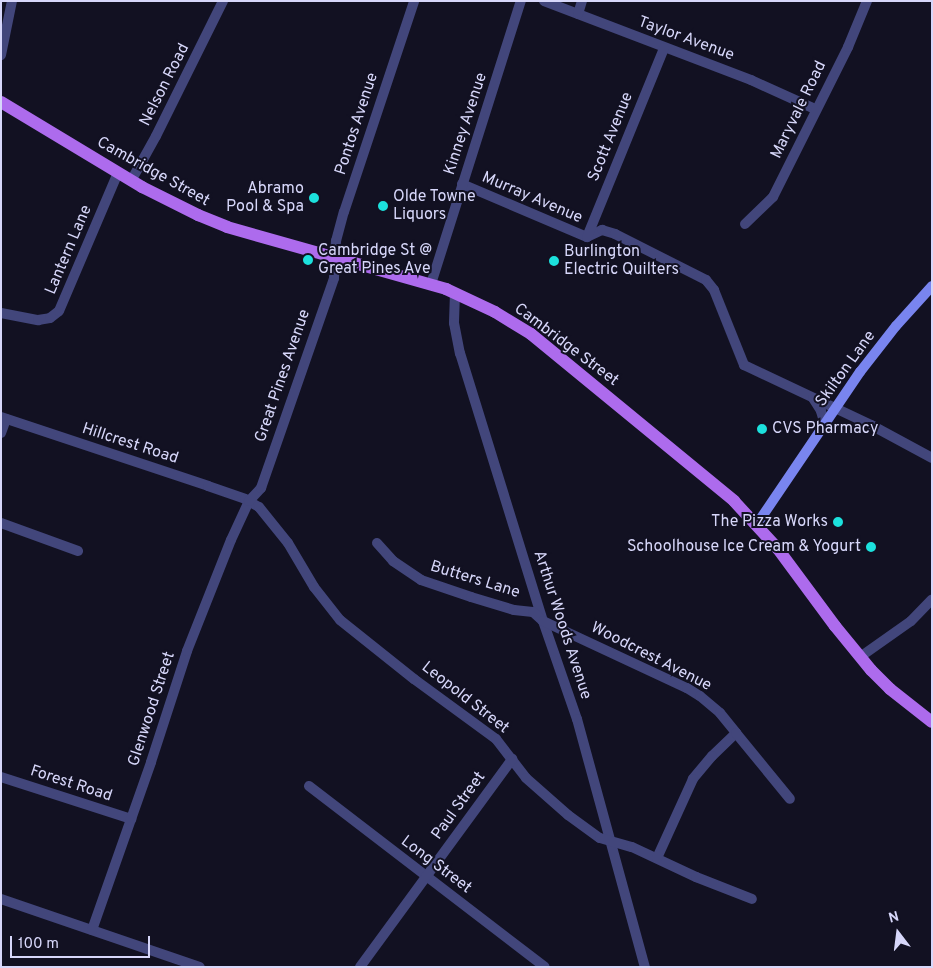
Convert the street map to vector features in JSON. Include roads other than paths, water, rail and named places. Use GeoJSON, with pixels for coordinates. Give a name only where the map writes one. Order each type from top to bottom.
{"type":"FeatureCollection","features":[{"type":"Feature","properties":{"kind":"main road","name":"Cambridge Street"},"geometry":{"type":"LineString","coordinates":[[1,102],[118,173],[211,222],[431,284],[456,293],[495,312],[543,343],[727,495],[757,524],[860,657],[890,689],[932,722]]}},
{"type":"Feature","properties":{"kind":"street"},"geometry":{"type":"LineString","coordinates":[[1,55],[12,1]]}},
{"type":"Feature","properties":{"kind":"street","name":"Nelson Road"},"geometry":{"type":"LineString","coordinates":[[131,180],[156,136],[223,1]]}},
{"type":"Feature","properties":{"kind":"street","name":"Pontos Avenue"},"geometry":{"type":"LineString","coordinates":[[336,257],[337,239],[344,212],[414,1]]}},
{"type":"Feature","properties":{"kind":"street","name":"Kinney Avenue"},"geometry":{"type":"LineString","coordinates":[[431,284],[520,1]]}},
{"type":"Feature","properties":{"kind":"street","name":"Taylor Avenue"},"geometry":{"type":"LineString","coordinates":[[544,1],[751,80],[815,110]]}},
{"type":"Feature","properties":{"kind":"street"},"geometry":{"type":"LineString","coordinates":[[578,14],[582,1]]}},
{"type":"Feature","properties":{"kind":"street","name":"Maryvale Road"},"geometry":{"type":"LineString","coordinates":[[745,224],[772,198],[848,47],[867,1]]}},
{"type":"Feature","properties":{"kind":"street","name":"Scott Avenue"},"geometry":{"type":"LineString","coordinates":[[587,237],[664,48]]}},
{"type":"Feature","properties":{"kind":"street","name":"Lantern Lane"},"geometry":{"type":"LineString","coordinates":[[1,313],[38,320],[50,318],[59,311],[118,173]]}},
{"type":"Feature","properties":{"kind":"street","name":"Murray Avenue"},"geometry":{"type":"LineString","coordinates":[[462,184],[587,237],[602,230],[615,234],[706,280],[714,290],[744,365],[836,408],[932,458]]}},
{"type":"Feature","properties":{"kind":"street","name":"Great Pines Avenue"},"geometry":{"type":"LineString","coordinates":[[249,501],[261,488],[334,278],[336,257]]}},
{"type":"Feature","properties":{"kind":"street","name":"Skilton Lane"},"geometry":{"type":"LineString","coordinates":[[757,524],[881,345],[932,286]]}},
{"type":"Feature","properties":{"kind":"street","name":"Arthur Woods Avenue"},"geometry":{"type":"LineString","coordinates":[[456,293],[454,323],[460,353],[543,621],[577,719],[645,967]]}},
{"type":"Feature","properties":{"kind":"street"},"geometry":{"type":"LineString","coordinates":[[813,398],[821,411],[825,425]]}},
{"type":"Feature","properties":{"kind":"street"},"geometry":{"type":"LineString","coordinates":[[1,433],[4,418]]}},
{"type":"Feature","properties":{"kind":"street","name":"Hillcrest Road"},"geometry":{"type":"LineString","coordinates":[[4,418],[249,501]]}},
{"type":"Feature","properties":{"kind":"street","name":"Leopold Street"},"geometry":{"type":"LineString","coordinates":[[249,501],[259,507],[272,521],[318,592],[340,620],[414,679],[496,739],[526,778],[553,803],[585,828],[610,842],[632,847],[696,877],[752,899]]}},
{"type":"Feature","properties":{"kind":"street","name":"Glenwood Street"},"geometry":{"type":"LineString","coordinates":[[92,930],[187,651],[249,501]]}},
{"type":"Feature","properties":{"kind":"street"},"geometry":{"type":"LineString","coordinates":[[1,523],[78,551]]}},
{"type":"Feature","properties":{"kind":"street","name":"Butters Lane"},"geometry":{"type":"LineString","coordinates":[[378,543],[393,561],[421,580],[514,610],[533,612],[543,621]]}},
{"type":"Feature","properties":{"kind":"street"},"geometry":{"type":"LineString","coordinates":[[860,657],[911,621],[932,598]]}},
{"type":"Feature","properties":{"kind":"street","name":"Woodcrest Avenue"},"geometry":{"type":"LineString","coordinates":[[543,621],[700,696],[720,713],[790,799]]}},
{"type":"Feature","properties":{"kind":"street"},"geometry":{"type":"LineString","coordinates":[[657,858],[693,779],[712,756],[736,732]]}},
{"type":"Feature","properties":{"kind":"street","name":"Paul Street"},"geometry":{"type":"LineString","coordinates":[[360,967],[512,759]]}},
{"type":"Feature","properties":{"kind":"street","name":"Forest Road"},"geometry":{"type":"LineString","coordinates":[[1,777],[131,818]]}},
{"type":"Feature","properties":{"kind":"street","name":"Long Street"},"geometry":{"type":"LineString","coordinates":[[309,786],[545,967]]}},
{"type":"Feature","properties":{"kind":"street"},"geometry":{"type":"LineString","coordinates":[[1,899],[200,967]]}},
{"type":"Feature","properties":{"kind":"place","name":"Abramo Pool & Spa"},"geometry":{"type":"Point","coordinates":[314,198]}},
{"type":"Feature","properties":{"kind":"place","name":"Olde Towne Liquors"},"geometry":{"type":"Point","coordinates":[383,206]}},
{"type":"Feature","properties":{"kind":"place","name":"Cambridge St @ Great Pines Ave"},"geometry":{"type":"Point","coordinates":[308,260]}},
{"type":"Feature","properties":{"kind":"place","name":"Burlington Electric Quilters"},"geometry":{"type":"Point","coordinates":[554,261]}},
{"type":"Feature","properties":{"kind":"place","name":"CVS Pharmacy"},"geometry":{"type":"Point","coordinates":[762,429]}},
{"type":"Feature","properties":{"kind":"place","name":"The Pizza Works"},"geometry":{"type":"Point","coordinates":[838,522]}},
{"type":"Feature","properties":{"kind":"place","name":"Schoolhouse Ice Cream & Yogurt"},"geometry":{"type":"Point","coordinates":[871,547]}}]}
